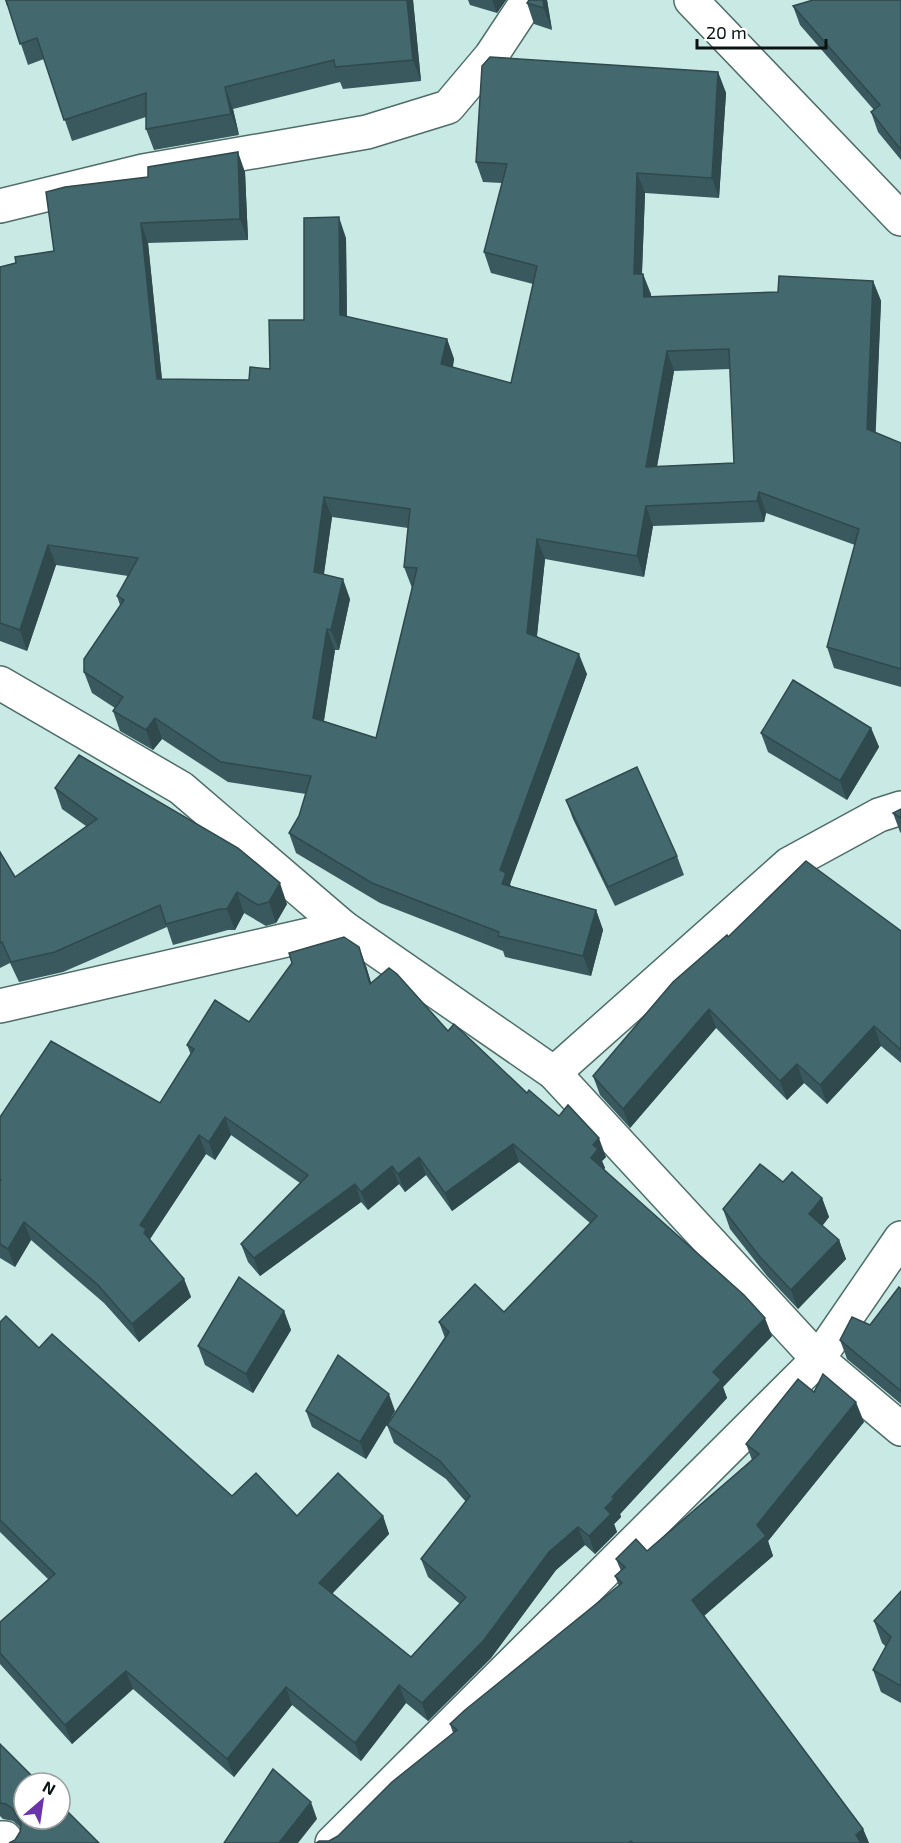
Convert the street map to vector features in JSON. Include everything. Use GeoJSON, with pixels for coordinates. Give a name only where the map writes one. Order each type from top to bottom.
{"type":"FeatureCollection","features":[{"type":"Feature","properties":{"kind":"street"},"geometry":{"type":"LineString","coordinates":[[0,206],[143,171],[367,132],[448,107],[491,56],[528,0]]}},
{"type":"Feature","properties":{"kind":"street"},"geometry":{"type":"LineString","coordinates":[[691,0],[901,219]]}},
{"type":"Feature","properties":{"kind":"street"},"geometry":{"type":"LineString","coordinates":[[0,683],[181,788],[343,927],[554,1073],[818,1359],[901,1429]]}},
{"type":"Feature","properties":{"kind":"street"},"geometry":{"type":"LineString","coordinates":[[554,1073],[789,864],[879,815],[901,808]]}},
{"type":"Feature","properties":{"kind":"street"},"geometry":{"type":"LineString","coordinates":[[0,1006],[343,927]]}},
{"type":"Feature","properties":{"kind":"street"},"geometry":{"type":"LineString","coordinates":[[332,1843],[818,1359],[901,1238]]}},
{"type":"Feature","properties":{"kind":"street"},"geometry":{"type":"LineString","coordinates":[[0,1838],[5,1838],[9,1843]]}},
{"type":"Feature","properties":{"kind":"building"},"geometry":{"type":"Polygon","coordinates":[[[6,0],[407,0],[413,60],[335,67],[334,60],[225,87],[231,114],[146,129],[146,93],[64,120],[37,38],[20,44],[6,0]]]}},
{"type":"Feature","properties":{"kind":"building"},"geometry":{"type":"Polygon","coordinates":[[[529,0],[543,0],[544,8],[527,3],[529,0]]]}},
{"type":"Feature","properties":{"kind":"building"},"geometry":{"type":"Polygon","coordinates":[[[813,0],[901,0],[901,150],[871,112],[880,105],[793,6],[813,0]]]}},
{"type":"Feature","properties":{"kind":"building"},"geometry":{"type":"Polygon","coordinates":[[[490,57],[718,72],[712,178],[637,173],[634,274],[643,274],[644,297],[778,292],[779,276],[873,281],[867,429],[901,443],[901,669],[827,647],[859,529],[759,492],[757,501],[646,506],[637,556],[537,539],[527,633],[579,654],[500,870],[506,873],[502,884],[596,910],[583,956],[498,936],[499,932],[372,883],[289,833],[299,816],[311,776],[221,762],[155,718],[146,730],[113,711],[123,697],[84,672],[84,659],[124,600],[117,596],[138,558],[48,545],[20,630],[0,623],[0,267],[16,263],[15,257],[54,251],[46,192],[65,187],[148,177],[148,167],[238,152],[240,219],[141,223],[157,379],[249,380],[250,367],[270,369],[269,320],[304,320],[304,218],[339,217],[340,315],[447,339],[441,364],[511,383],[537,266],[484,252],[507,164],[476,162],[482,66],[490,57]],[[729,349],[667,351],[646,467],[734,463],[729,349]],[[324,497],[314,572],[343,579],[331,630],[327,629],[313,718],[376,738],[417,568],[404,567],[410,509],[324,497]]]}},
{"type":"Feature","properties":{"kind":"building"},"geometry":{"type":"Polygon","coordinates":[[[793,680],[871,728],[840,781],[761,733],[793,680]]]}},
{"type":"Feature","properties":{"kind":"building"},"geometry":{"type":"Polygon","coordinates":[[[79,755],[238,848],[280,883],[269,902],[258,905],[237,892],[227,909],[166,924],[160,905],[55,952],[11,962],[2,942],[0,943],[0,852],[15,877],[97,819],[55,788],[79,755]]]}},
{"type":"Feature","properties":{"kind":"building"},"geometry":{"type":"Polygon","coordinates":[[[637,767],[677,856],[608,887],[566,800],[637,767]]]}},
{"type":"Feature","properties":{"kind":"building"},"geometry":{"type":"Polygon","coordinates":[[[901,809],[901,818],[893,813],[901,809]]]}},
{"type":"Feature","properties":{"kind":"building"},"geometry":{"type":"Polygon","coordinates":[[[806,861],[901,931],[901,1050],[874,1026],[820,1085],[797,1064],[780,1081],[709,1009],[623,1109],[593,1076],[673,982],[727,935],[728,937],[806,861]]]}},
{"type":"Feature","properties":{"kind":"building"},"geometry":{"type":"Polygon","coordinates":[[[344,937],[359,947],[370,984],[389,968],[448,1031],[454,1024],[527,1093],[529,1090],[559,1116],[568,1105],[599,1138],[593,1145],[598,1149],[591,1158],[744,1295],[765,1318],[713,1372],[721,1380],[612,1497],[614,1499],[605,1508],[611,1514],[589,1536],[578,1527],[549,1552],[484,1640],[422,1703],[399,1685],[355,1743],[286,1687],[227,1759],[126,1671],[65,1725],[0,1653],[0,1622],[55,1574],[0,1520],[0,1322],[6,1316],[39,1348],[52,1334],[232,1496],[256,1473],[297,1516],[338,1473],[383,1516],[319,1583],[411,1657],[466,1597],[421,1559],[470,1496],[440,1461],[387,1425],[449,1332],[439,1322],[475,1284],[504,1312],[597,1216],[513,1144],[445,1193],[419,1157],[398,1174],[392,1166],[361,1192],[355,1184],[254,1258],[241,1244],[308,1175],[225,1117],[209,1142],[199,1135],[140,1225],[146,1229],[144,1233],[184,1279],[132,1324],[98,1285],[24,1222],[8,1249],[0,1244],[0,1117],[51,1041],[160,1103],[194,1049],[187,1045],[215,1000],[249,1022],[292,963],[289,953],[344,937]]]}},
{"type":"Feature","properties":{"kind":"building"},"geometry":{"type":"Polygon","coordinates":[[[760,1164],[783,1182],[792,1172],[822,1198],[809,1214],[839,1240],[791,1290],[760,1257],[723,1209],[760,1164]]]}},
{"type":"Feature","properties":{"kind":"building"},"geometry":{"type":"Polygon","coordinates":[[[239,1277],[284,1311],[246,1374],[198,1346],[239,1277]]]}},
{"type":"Feature","properties":{"kind":"building"},"geometry":{"type":"Polygon","coordinates":[[[899,1287],[901,1289],[901,1391],[840,1340],[852,1317],[870,1325],[899,1287]]]}},
{"type":"Feature","properties":{"kind":"building"},"geometry":{"type":"Polygon","coordinates":[[[338,1355],[389,1394],[360,1442],[306,1411],[338,1355]]]}},
{"type":"Feature","properties":{"kind":"building"},"geometry":{"type":"Polygon","coordinates":[[[823,1374],[856,1402],[757,1525],[766,1536],[692,1600],[863,1829],[856,1835],[861,1843],[633,1843],[631,1841],[629,1843],[316,1843],[329,1841],[338,1836],[392,1782],[457,1730],[450,1724],[465,1710],[622,1583],[615,1576],[625,1567],[616,1559],[636,1539],[647,1551],[759,1454],[746,1444],[798,1379],[814,1392],[823,1374]]]}},
{"type":"Feature","properties":{"kind":"building"},"geometry":{"type":"Polygon","coordinates":[[[901,1591],[901,1686],[873,1670],[891,1637],[874,1621],[901,1591]]]}},
{"type":"Feature","properties":{"kind":"building"},"geometry":{"type":"Polygon","coordinates":[[[0,1744],[27,1771],[12,1771],[12,1808],[0,1803],[0,1744]]]}},
{"type":"Feature","properties":{"kind":"building"},"geometry":{"type":"Polygon","coordinates":[[[273,1769],[311,1802],[279,1843],[224,1843],[273,1769]]]}},
{"type":"Feature","properties":{"kind":"building"},"geometry":{"type":"Polygon","coordinates":[[[72,1816],[99,1843],[9,1843],[15,1840],[20,1832],[72,1831],[72,1816]]]}}]}
